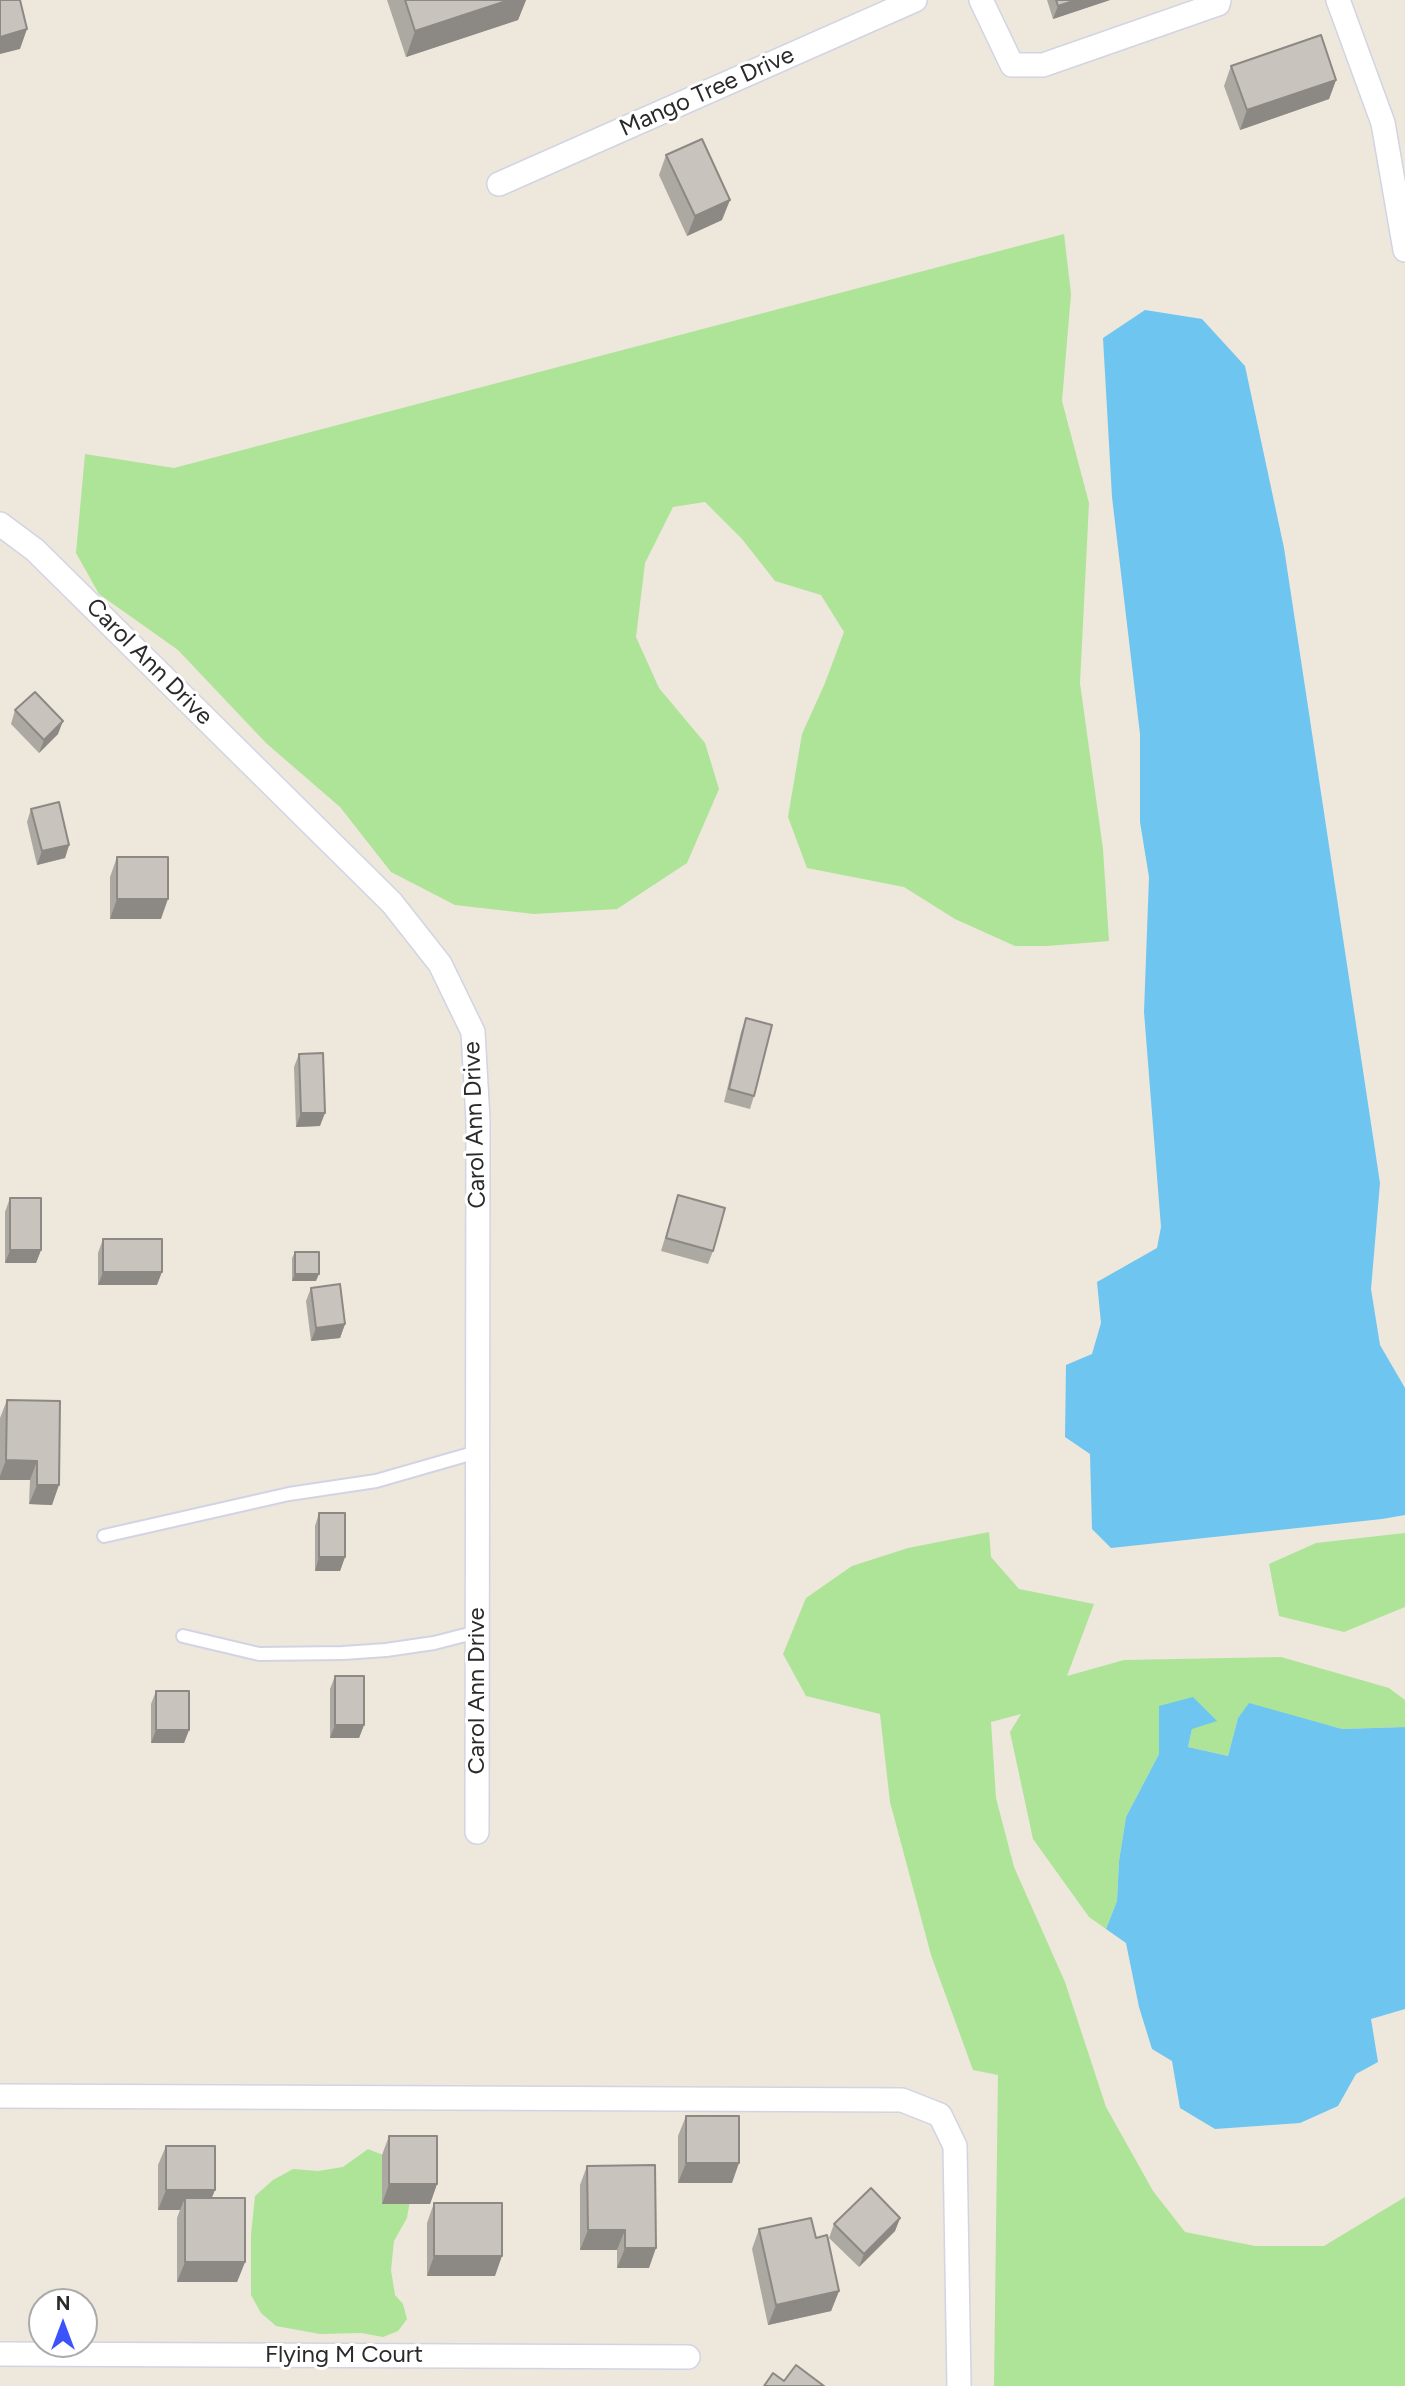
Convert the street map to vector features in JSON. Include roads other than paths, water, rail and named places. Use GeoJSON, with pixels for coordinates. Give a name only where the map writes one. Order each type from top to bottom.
{"type":"FeatureCollection","features":[{"type":"Feature","properties":{"kind":"street","name":"Mango Tree Drive"},"geometry":{"type":"LineString","coordinates":[[499,184],[915,0]]}},
{"type":"Feature","properties":{"kind":"street"},"geometry":{"type":"LineString","coordinates":[[981,0],[1012,65],[1042,65],[1217,4],[1219,0]]}},
{"type":"Feature","properties":{"kind":"street"},"geometry":{"type":"LineString","coordinates":[[1338,0],[1383,123],[1405,250]]}},
{"type":"Feature","properties":{"kind":"street","name":"Carol Ann Drive"},"geometry":{"type":"LineString","coordinates":[[0,524],[34,550],[392,903],[440,964],[473,1032],[478,1121],[477,1832]]}},
{"type":"Feature","properties":{"kind":"street"},"geometry":{"type":"LineString","coordinates":[[0,2096],[902,2100],[940,2115],[955,2146],[959,2386]]}},
{"type":"Feature","properties":{"kind":"street","name":"Flying M Court"},"geometry":{"type":"LineString","coordinates":[[0,2354],[688,2357]]}},
{"type":"Feature","properties":{"kind":"lane"},"geometry":{"type":"LineString","coordinates":[[104,1536],[289,1494],[376,1481],[477,1452]]}},
{"type":"Feature","properties":{"kind":"lane"},"geometry":{"type":"LineString","coordinates":[[183,1636],[259,1654],[343,1653],[434,1643],[477,1632]]}},
{"type":"Feature","properties":{"kind":"water"},"geometry":{"type":"Polygon","coordinates":[[[1145,310],[1202,319],[1245,366],[1284,548],[1380,1183],[1371,1289],[1380,1345],[1405,1388],[1405,1515],[1111,1548],[1092,1529],[1090,1454],[1065,1437],[1066,1365],[1092,1354],[1101,1323],[1097,1282],[1157,1248],[1161,1227],[1144,1012],[1149,877],[1140,822],[1140,734],[1112,497],[1103,338],[1145,310]]]}},
{"type":"Feature","properties":{"kind":"water"},"geometry":{"type":"Polygon","coordinates":[[[1193,1697],[1217,1721],[1192,1729],[1188,1747],[1228,1756],[1238,1718],[1249,1703],[1342,1729],[1405,1727],[1405,2009],[1371,2019],[1378,2062],[1356,2074],[1338,2106],[1300,2123],[1215,2129],[1180,2108],[1172,2061],[1152,2049],[1139,2007],[1126,1943],[1106,1929],[1117,1901],[1119,1861],[1126,1817],[1159,1754],[1159,1706],[1193,1697]]]}}]}
